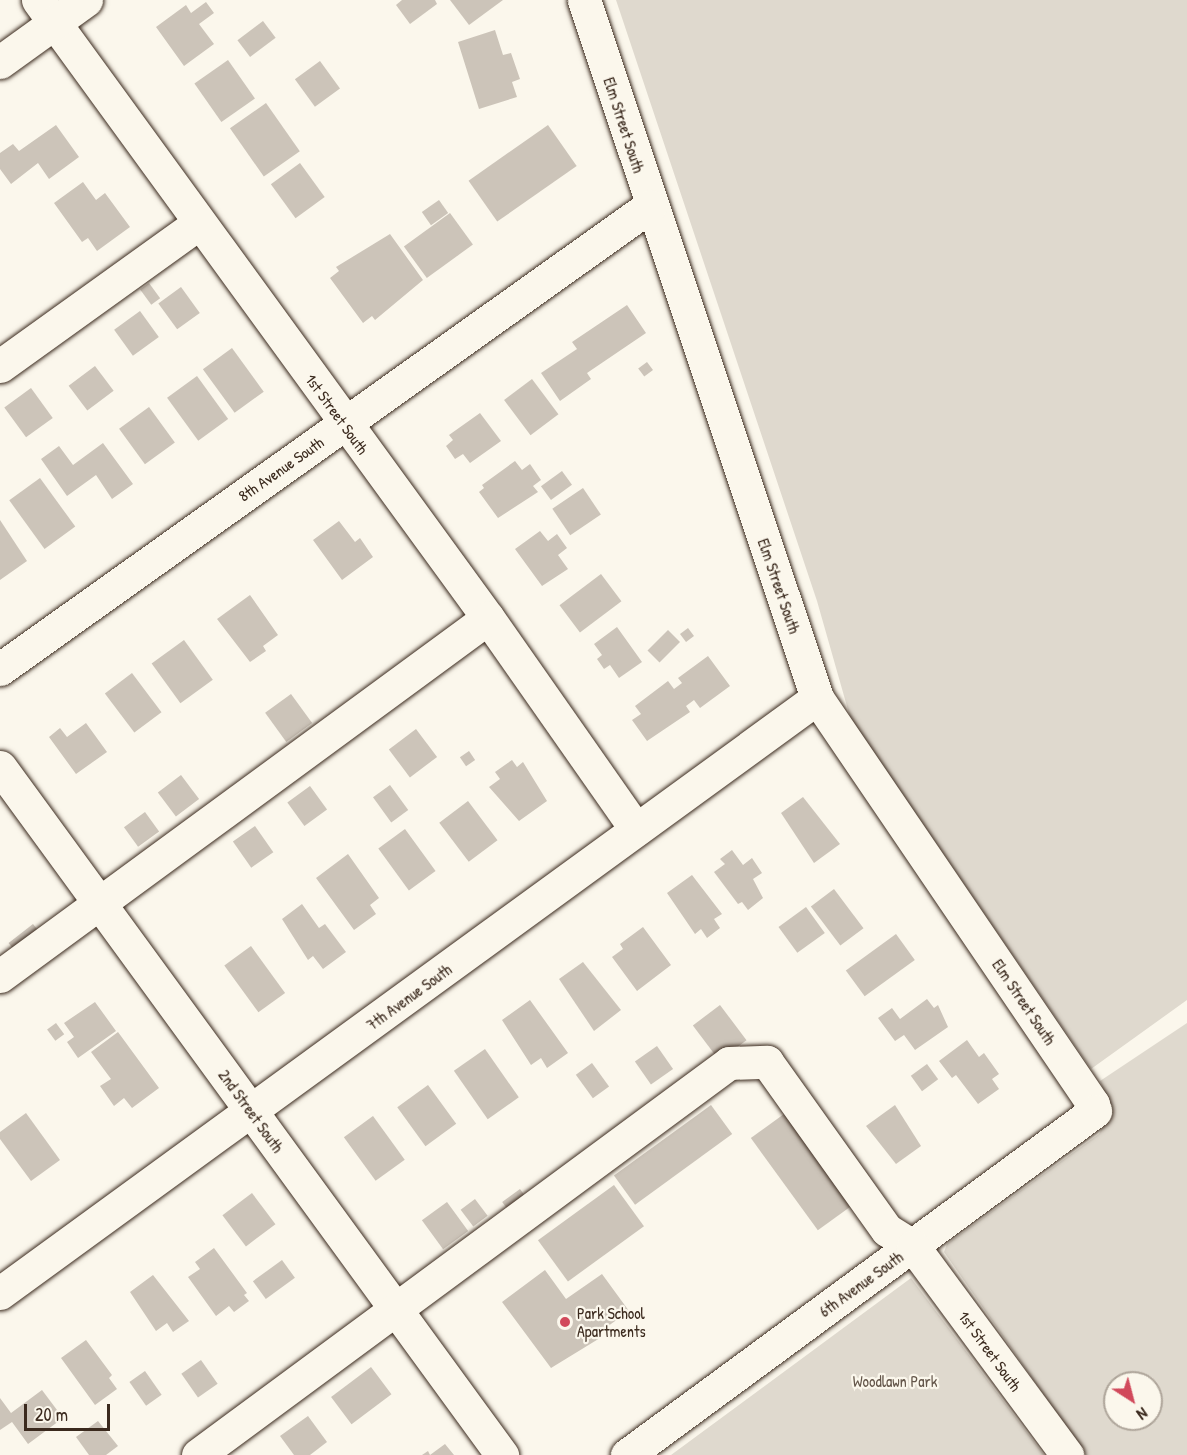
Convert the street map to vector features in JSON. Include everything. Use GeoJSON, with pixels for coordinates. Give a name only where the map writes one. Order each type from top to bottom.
{"type":"FeatureCollection","features":[{"type":"Feature","properties":{"kind":"street"},"geometry":{"type":"LineString","coordinates":[[0,62],[46,11],[86,0]]}},
{"type":"Feature","properties":{"kind":"street","name":"Elm Street South"},"geometry":{"type":"LineString","coordinates":[[584,0],[650,206],[817,698],[1095,1111]]}},
{"type":"Feature","properties":{"kind":"street","name":"1st Street South"},"geometry":{"type":"LineString","coordinates":[[46,11],[344,425],[488,618],[636,829]]}},
{"type":"Feature","properties":{"kind":"street","name":"8th Avenue South"},"geometry":{"type":"LineString","coordinates":[[0,669],[650,206]]}},
{"type":"Feature","properties":{"kind":"street"},"geometry":{"type":"LineString","coordinates":[[0,366],[199,223]]}},
{"type":"Feature","properties":{"kind":"street"},"geometry":{"type":"LineString","coordinates":[[0,976],[102,904],[488,618]]}},
{"type":"Feature","properties":{"kind":"street","name":"7th Avenue South"},"geometry":{"type":"LineString","coordinates":[[0,1293],[252,1113],[817,698]]}},
{"type":"Feature","properties":{"kind":"street","name":"2nd Street South"},"geometry":{"type":"LineString","coordinates":[[0,767],[502,1455]]}},
{"type":"Feature","properties":{"kind":"street"},"geometry":{"type":"LineString","coordinates":[[198,1455],[729,1063],[767,1062],[886,1230],[914,1246]]}},
{"type":"Feature","properties":{"kind":"street","name":"6th Avenue South"},"geometry":{"type":"LineString","coordinates":[[627,1455],[1095,1111]]}},
{"type":"Feature","properties":{"kind":"street","name":"1st Street South"},"geometry":{"type":"LineString","coordinates":[[914,1246],[1067,1455]]}},
{"type":"Feature","properties":{"kind":"green space"},"geometry":{"type":"Polygon","coordinates":[[[616,0],[1187,0],[1187,1000],[1091,1069],[850,717],[817,601],[616,0]]]}},
{"type":"Feature","properties":{"kind":"green space"},"geometry":{"type":"Polygon","coordinates":[[[1187,1023],[1187,1455],[1086,1455],[944,1252],[947,1244],[1099,1134],[1107,1118],[1108,1101],[1100,1081],[1187,1023]]]}},
{"type":"Feature","properties":{"kind":"green space","name":"Woodlawn Park"},"geometry":{"type":"Polygon","coordinates":[[[911,1278],[1044,1455],[671,1455],[911,1278]]]}},
{"type":"Feature","properties":{"kind":"building"},"geometry":{"type":"Polygon","coordinates":[[[402,0],[435,0],[437,4],[410,24],[396,5],[402,0]]]}},
{"type":"Feature","properties":{"kind":"building"},"geometry":{"type":"Polygon","coordinates":[[[450,0],[503,0],[469,25],[450,0]]]}},
{"type":"Feature","properties":{"kind":"building"},"geometry":{"type":"Polygon","coordinates":[[[206,2],[214,13],[199,24],[214,44],[184,66],[156,27],[186,5],[191,13],[206,2]]]}},
{"type":"Feature","properties":{"kind":"building"},"geometry":{"type":"Polygon","coordinates":[[[263,21],[276,38],[250,57],[237,40],[263,21]]]}},
{"type":"Feature","properties":{"kind":"building"},"geometry":{"type":"Polygon","coordinates":[[[495,30],[503,55],[511,53],[520,79],[512,82],[517,97],[479,109],[458,42],[495,30]]]}},
{"type":"Feature","properties":{"kind":"building"},"geometry":{"type":"Polygon","coordinates":[[[228,60],[255,99],[221,122],[194,84],[228,60]]]}},
{"type":"Feature","properties":{"kind":"building"},"geometry":{"type":"Polygon","coordinates":[[[320,61],[340,89],[315,107],[295,79],[320,61]]]}},
{"type":"Feature","properties":{"kind":"building"},"geometry":{"type":"Polygon","coordinates":[[[266,103],[300,151],[264,177],[230,128],[266,103]]]}},
{"type":"Feature","properties":{"kind":"building"},"geometry":{"type":"Polygon","coordinates":[[[56,125],[79,157],[49,179],[38,163],[11,184],[0,169],[0,153],[13,144],[19,151],[56,125]]]}},
{"type":"Feature","properties":{"kind":"building"},"geometry":{"type":"Polygon","coordinates":[[[548,125],[577,166],[497,222],[469,181],[548,125]]]}},
{"type":"Feature","properties":{"kind":"building"},"geometry":{"type":"Polygon","coordinates":[[[300,163],[325,197],[296,218],[271,184],[300,163]]]}},
{"type":"Feature","properties":{"kind":"building"},"geometry":{"type":"Polygon","coordinates":[[[83,182],[96,200],[105,193],[130,227],[97,251],[88,238],[82,242],[54,203],[83,182]]]}},
{"type":"Feature","properties":{"kind":"building"},"geometry":{"type":"Polygon","coordinates":[[[439,200],[448,213],[431,225],[422,212],[439,200]]]}},
{"type":"Feature","properties":{"kind":"building"},"geometry":{"type":"Polygon","coordinates":[[[450,213],[473,245],[427,278],[404,247],[450,213]]]}},
{"type":"Feature","properties":{"kind":"building"},"geometry":{"type":"Polygon","coordinates":[[[390,234],[423,280],[375,320],[372,316],[363,323],[330,278],[339,271],[336,267],[390,234]]]}},
{"type":"Feature","properties":{"kind":"building"},"geometry":{"type":"Polygon","coordinates":[[[149,283],[160,298],[151,305],[140,289],[149,283]]]}},
{"type":"Feature","properties":{"kind":"building"},"geometry":{"type":"Polygon","coordinates":[[[181,287],[200,313],[177,329],[158,303],[181,287]]]}},
{"type":"Feature","properties":{"kind":"building"},"geometry":{"type":"Polygon","coordinates":[[[627,305],[646,333],[587,373],[591,379],[560,401],[541,373],[577,349],[572,342],[627,305]]]}},
{"type":"Feature","properties":{"kind":"building"},"geometry":{"type":"Polygon","coordinates":[[[140,311],[159,337],[133,356],[114,330],[140,311]]]}},
{"type":"Feature","properties":{"kind":"building"},"geometry":{"type":"Polygon","coordinates":[[[232,348],[264,392],[235,413],[203,369],[232,348]]]}},
{"type":"Feature","properties":{"kind":"building"},"geometry":{"type":"Polygon","coordinates":[[[647,362],[653,370],[644,377],[638,369],[647,362]]]}},
{"type":"Feature","properties":{"kind":"building"},"geometry":{"type":"Polygon","coordinates":[[[95,366],[114,391],[87,411],[69,386],[95,366]]]}},
{"type":"Feature","properties":{"kind":"building"},"geometry":{"type":"Polygon","coordinates":[[[197,376],[228,419],[198,441],[167,398],[197,376]]]}},
{"type":"Feature","properties":{"kind":"building"},"geometry":{"type":"Polygon","coordinates":[[[532,379],[558,414],[531,435],[504,400],[532,379]]]}},
{"type":"Feature","properties":{"kind":"building"},"geometry":{"type":"Polygon","coordinates":[[[31,388],[53,418],[26,437],[4,407],[31,388]]]}},
{"type":"Feature","properties":{"kind":"building"},"geometry":{"type":"Polygon","coordinates":[[[149,407],[175,443],[145,464],[119,429],[149,407]]]}},
{"type":"Feature","properties":{"kind":"building"},"geometry":{"type":"Polygon","coordinates":[[[480,413],[501,441],[470,463],[463,454],[455,459],[446,446],[453,440],[449,435],[480,413]]]}},
{"type":"Feature","properties":{"kind":"building"},"geometry":{"type":"Polygon","coordinates":[[[103,443],[133,484],[112,499],[96,475],[67,496],[41,459],[59,446],[73,465],[103,443]]]}},
{"type":"Feature","properties":{"kind":"building"},"geometry":{"type":"Polygon","coordinates":[[[515,461],[522,470],[530,464],[541,480],[533,486],[538,492],[498,518],[479,492],[484,488],[482,485],[515,461]]]}},
{"type":"Feature","properties":{"kind":"building"},"geometry":{"type":"Polygon","coordinates":[[[562,471],[572,485],[551,500],[541,486],[562,471]]]}},
{"type":"Feature","properties":{"kind":"building"},"geometry":{"type":"Polygon","coordinates":[[[40,478],[75,527],[45,549],[9,500],[40,478]]]}},
{"type":"Feature","properties":{"kind":"building"},"geometry":{"type":"Polygon","coordinates":[[[583,488],[601,515],[570,535],[552,509],[583,488]]]}},
{"type":"Feature","properties":{"kind":"building"},"geometry":{"type":"Polygon","coordinates":[[[0,520],[27,561],[0,580],[0,520]]]}},
{"type":"Feature","properties":{"kind":"building"},"geometry":{"type":"Polygon","coordinates":[[[339,521],[355,542],[360,538],[373,557],[342,580],[313,540],[339,521]]]}},
{"type":"Feature","properties":{"kind":"building"},"geometry":{"type":"Polygon","coordinates":[[[540,531],[548,541],[557,534],[567,548],[558,555],[568,569],[542,586],[515,549],[540,531]]]}},
{"type":"Feature","properties":{"kind":"building"},"geometry":{"type":"Polygon","coordinates":[[[601,574],[621,601],[580,632],[559,605],[601,574]]]}},
{"type":"Feature","properties":{"kind":"building"},"geometry":{"type":"Polygon","coordinates":[[[250,595],[278,635],[263,646],[266,651],[250,662],[217,619],[250,595]]]}},
{"type":"Feature","properties":{"kind":"building"},"geometry":{"type":"Polygon","coordinates":[[[617,627],[642,662],[619,678],[610,665],[604,669],[597,659],[602,655],[594,644],[617,627]]]}},
{"type":"Feature","properties":{"kind":"building"},"geometry":{"type":"Polygon","coordinates":[[[688,628],[694,636],[686,642],[680,634],[688,628]]]}},
{"type":"Feature","properties":{"kind":"building"},"geometry":{"type":"Polygon","coordinates":[[[668,630],[680,642],[660,663],[647,651],[668,630]]]}},
{"type":"Feature","properties":{"kind":"building"},"geometry":{"type":"Polygon","coordinates":[[[184,640],[213,680],[180,703],[152,664],[184,640]]]}},
{"type":"Feature","properties":{"kind":"building"},"geometry":{"type":"Polygon","coordinates":[[[708,656],[730,686],[700,708],[694,700],[686,706],[690,712],[647,741],[632,720],[641,714],[635,706],[668,681],[674,689],[682,683],[678,678],[708,656]]]}},
{"type":"Feature","properties":{"kind":"building"},"geometry":{"type":"Polygon","coordinates":[[[132,673],[161,712],[134,733],[105,693],[132,673]]]}},
{"type":"Feature","properties":{"kind":"building"},"geometry":{"type":"Polygon","coordinates":[[[291,694],[312,723],[286,742],[265,713],[291,694]]]}},
{"type":"Feature","properties":{"kind":"building"},"geometry":{"type":"Polygon","coordinates":[[[86,723],[107,752],[76,774],[49,737],[60,728],[67,737],[86,723]]]}},
{"type":"Feature","properties":{"kind":"building"},"geometry":{"type":"Polygon","coordinates":[[[416,729],[437,757],[410,777],[389,749],[416,729]]]}},
{"type":"Feature","properties":{"kind":"building"},"geometry":{"type":"Polygon","coordinates":[[[469,751],[475,760],[466,766],[460,757],[469,751]]]}},
{"type":"Feature","properties":{"kind":"building"},"geometry":{"type":"Polygon","coordinates":[[[512,760],[517,767],[523,762],[547,801],[519,821],[489,787],[500,779],[495,772],[512,760]]]}},
{"type":"Feature","properties":{"kind":"building"},"geometry":{"type":"Polygon","coordinates":[[[181,775],[199,799],[176,816],[158,792],[181,775]]]}},
{"type":"Feature","properties":{"kind":"building"},"geometry":{"type":"Polygon","coordinates":[[[390,785],[408,810],[391,822],[373,797],[390,785]]]}},
{"type":"Feature","properties":{"kind":"building"},"geometry":{"type":"Polygon","coordinates":[[[310,786],[327,809],[304,826],[287,802],[310,786]]]}},
{"type":"Feature","properties":{"kind":"building"},"geometry":{"type":"Polygon","coordinates":[[[803,797],[840,844],[814,863],[781,813],[803,797]]]}},
{"type":"Feature","properties":{"kind":"building"},"geometry":{"type":"Polygon","coordinates":[[[468,801],[497,840],[469,862],[439,823],[468,801]]]}},
{"type":"Feature","properties":{"kind":"building"},"geometry":{"type":"Polygon","coordinates":[[[145,812],[159,831],[138,847],[124,827],[145,812]]]}},
{"type":"Feature","properties":{"kind":"building"},"geometry":{"type":"Polygon","coordinates":[[[255,826],[273,852],[251,868],[233,841],[255,826]]]}},
{"type":"Feature","properties":{"kind":"building"},"geometry":{"type":"Polygon","coordinates":[[[405,829],[436,871],[409,890],[378,848],[405,829]]]}},
{"type":"Feature","properties":{"kind":"building"},"geometry":{"type":"Polygon","coordinates":[[[732,850],[743,865],[752,858],[762,873],[753,879],[763,898],[748,910],[742,902],[738,904],[714,872],[725,864],[720,859],[732,850]]]}},
{"type":"Feature","properties":{"kind":"building"},"geometry":{"type":"Polygon","coordinates":[[[348,854],[379,898],[370,905],[376,914],[354,930],[316,878],[348,854]]]}},
{"type":"Feature","properties":{"kind":"building"},"geometry":{"type":"Polygon","coordinates":[[[692,875],[722,914],[714,919],[720,928],[707,938],[701,929],[695,934],[667,893],[692,875]]]}},
{"type":"Feature","properties":{"kind":"building"},"geometry":{"type":"Polygon","coordinates":[[[834,889],[863,928],[840,946],[811,906],[834,889]]]}},
{"type":"Feature","properties":{"kind":"building"},"geometry":{"type":"Polygon","coordinates":[[[302,904],[319,928],[325,924],[346,952],[323,969],[313,956],[308,960],[282,919],[302,904]]]}},
{"type":"Feature","properties":{"kind":"building"},"geometry":{"type":"Polygon","coordinates":[[[806,907],[825,933],[797,953],[778,927],[806,907]]]}},
{"type":"Feature","properties":{"kind":"building"},"geometry":{"type":"Polygon","coordinates":[[[33,924],[43,937],[18,956],[9,943],[33,924]]]}},
{"type":"Feature","properties":{"kind":"building"},"geometry":{"type":"Polygon","coordinates":[[[643,927],[671,965],[637,991],[612,957],[623,949],[620,944],[643,927]]]}},
{"type":"Feature","properties":{"kind":"building"},"geometry":{"type":"Polygon","coordinates":[[[896,934],[915,960],[865,996],[846,970],[896,934]]]}},
{"type":"Feature","properties":{"kind":"building"},"geometry":{"type":"Polygon","coordinates":[[[251,946],[285,993],[258,1012],[224,965],[251,946]]]}},
{"type":"Feature","properties":{"kind":"building"},"geometry":{"type":"Polygon","coordinates":[[[583,962],[621,1010],[594,1031],[559,979],[583,962]]]}},
{"type":"Feature","properties":{"kind":"building"},"geometry":{"type":"Polygon","coordinates":[[[927,999],[934,1008],[938,1005],[948,1027],[915,1050],[904,1035],[895,1041],[878,1018],[892,1008],[900,1019],[927,999]]]}},
{"type":"Feature","properties":{"kind":"building"},"geometry":{"type":"Polygon","coordinates":[[[530,1000],[568,1053],[547,1068],[541,1058],[531,1065],[502,1020],[530,1000]]]}},
{"type":"Feature","properties":{"kind":"building"},"geometry":{"type":"Polygon","coordinates":[[[95,1002],[116,1031],[78,1058],[67,1042],[74,1037],[64,1023],[95,1002]]]}},
{"type":"Feature","properties":{"kind":"building"},"geometry":{"type":"Polygon","coordinates":[[[720,1005],[746,1040],[719,1061],[693,1025],[720,1005]]]}},
{"type":"Feature","properties":{"kind":"building"},"geometry":{"type":"Polygon","coordinates":[[[56,1023],[64,1034],[55,1041],[47,1029],[56,1023]]]}},
{"type":"Feature","properties":{"kind":"building"},"geometry":{"type":"Polygon","coordinates":[[[118,1032],[159,1088],[132,1108],[124,1098],[114,1106],[100,1086],[111,1079],[91,1052],[118,1032]]]}},
{"type":"Feature","properties":{"kind":"building"},"geometry":{"type":"Polygon","coordinates":[[[967,1040],[979,1057],[984,1053],[999,1074],[992,1079],[999,1089],[978,1104],[956,1075],[952,1078],[939,1061],[967,1040]]]}},
{"type":"Feature","properties":{"kind":"building"},"geometry":{"type":"Polygon","coordinates":[[[657,1046],[673,1069],[651,1084],[635,1061],[657,1046]]]}},
{"type":"Feature","properties":{"kind":"building"},"geometry":{"type":"Polygon","coordinates":[[[485,1049],[519,1097],[488,1119],[454,1071],[485,1049]]]}},
{"type":"Feature","properties":{"kind":"building"},"geometry":{"type":"Polygon","coordinates":[[[592,1063],[609,1086],[593,1098],[576,1075],[592,1063]]]}},
{"type":"Feature","properties":{"kind":"building"},"geometry":{"type":"Polygon","coordinates":[[[927,1064],[938,1079],[922,1091],[911,1076],[927,1064]]]}},
{"type":"Feature","properties":{"kind":"building"},"geometry":{"type":"Polygon","coordinates":[[[428,1085],[456,1124],[425,1146],[397,1107],[428,1085]]]}},
{"type":"Feature","properties":{"kind":"building"},"geometry":{"type":"Polygon","coordinates":[[[711,1105],[732,1134],[635,1205],[614,1176],[711,1105]]]}},
{"type":"Feature","properties":{"kind":"building"},"geometry":{"type":"Polygon","coordinates":[[[895,1105],[921,1146],[896,1164],[866,1126],[895,1105]]]}},
{"type":"Feature","properties":{"kind":"building"},"geometry":{"type":"Polygon","coordinates":[[[26,1113],[60,1160],[31,1181],[0,1139],[0,1132],[26,1113]]]}},
{"type":"Feature","properties":{"kind":"building"},"geometry":{"type":"Polygon","coordinates":[[[784,1114],[851,1206],[818,1230],[751,1138],[784,1114]]]}},
{"type":"Feature","properties":{"kind":"building"},"geometry":{"type":"Polygon","coordinates":[[[373,1116],[405,1160],[376,1181],[344,1137],[373,1116]]]}},
{"type":"Feature","properties":{"kind":"building"},"geometry":{"type":"Polygon","coordinates":[[[614,1185],[644,1226],[568,1282],[538,1240],[614,1185]]]}},
{"type":"Feature","properties":{"kind":"building"},"geometry":{"type":"Polygon","coordinates":[[[520,1189],[530,1203],[512,1216],[502,1202],[520,1189]]]}},
{"type":"Feature","properties":{"kind":"building"},"geometry":{"type":"Polygon","coordinates":[[[252,1193],[275,1224],[246,1246],[222,1215],[252,1193]]]}},
{"type":"Feature","properties":{"kind":"building"},"geometry":{"type":"Polygon","coordinates":[[[475,1199],[488,1216],[473,1227],[461,1210],[475,1199]]]}},
{"type":"Feature","properties":{"kind":"building"},"geometry":{"type":"Polygon","coordinates":[[[447,1202],[468,1231],[443,1249],[422,1220],[447,1202]]]}},
{"type":"Feature","properties":{"kind":"building"},"geometry":{"type":"Polygon","coordinates":[[[214,1248],[247,1293],[244,1295],[249,1301],[234,1312],[229,1306],[216,1316],[188,1277],[200,1269],[195,1262],[214,1248]]]}},
{"type":"Feature","properties":{"kind":"building"},"geometry":{"type":"Polygon","coordinates":[[[282,1260],[295,1278],[266,1299],[253,1281],[282,1260]]]}},
{"type":"Feature","properties":{"kind":"building","name":"Park School Apartments"},"geometry":{"type":"Polygon","coordinates":[[[545,1270],[566,1299],[602,1274],[629,1311],[597,1334],[600,1338],[551,1368],[502,1302],[545,1270]]]}},
{"type":"Feature","properties":{"kind":"building"},"geometry":{"type":"Polygon","coordinates":[[[153,1275],[189,1321],[173,1332],[167,1323],[156,1331],[130,1292],[153,1275]]]}},
{"type":"Feature","properties":{"kind":"building"},"geometry":{"type":"Polygon","coordinates":[[[86,1340],[112,1375],[109,1378],[117,1389],[95,1405],[61,1358],[86,1340]]]}},
{"type":"Feature","properties":{"kind":"building"},"geometry":{"type":"Polygon","coordinates":[[[201,1360],[218,1384],[198,1398],[181,1374],[201,1360]]]}},
{"type":"Feature","properties":{"kind":"building"},"geometry":{"type":"Polygon","coordinates":[[[371,1367],[391,1394],[352,1424],[331,1397],[371,1367]]]}},
{"type":"Feature","properties":{"kind":"building"},"geometry":{"type":"Polygon","coordinates":[[[145,1371],[162,1395],[146,1406],[129,1382],[145,1371]]]}},
{"type":"Feature","properties":{"kind":"building"},"geometry":{"type":"Polygon","coordinates":[[[42,1390],[63,1418],[28,1444],[12,1422],[0,1430],[0,1398],[11,1413],[42,1390]]]}},
{"type":"Feature","properties":{"kind":"building"},"geometry":{"type":"Polygon","coordinates":[[[308,1416],[327,1442],[310,1455],[294,1455],[280,1436],[308,1416]]]}},
{"type":"Feature","properties":{"kind":"building"},"geometry":{"type":"Polygon","coordinates":[[[98,1421],[118,1446],[106,1455],[89,1455],[76,1437],[98,1421]]]}},
{"type":"Feature","properties":{"kind":"building"},"geometry":{"type":"Polygon","coordinates":[[[445,1444],[454,1455],[430,1455],[445,1444]]]}},
{"type":"Feature","properties":{"kind":"place","name":"Park School Apartments"},"geometry":{"type":"Point","coordinates":[565,1322]}}]}
